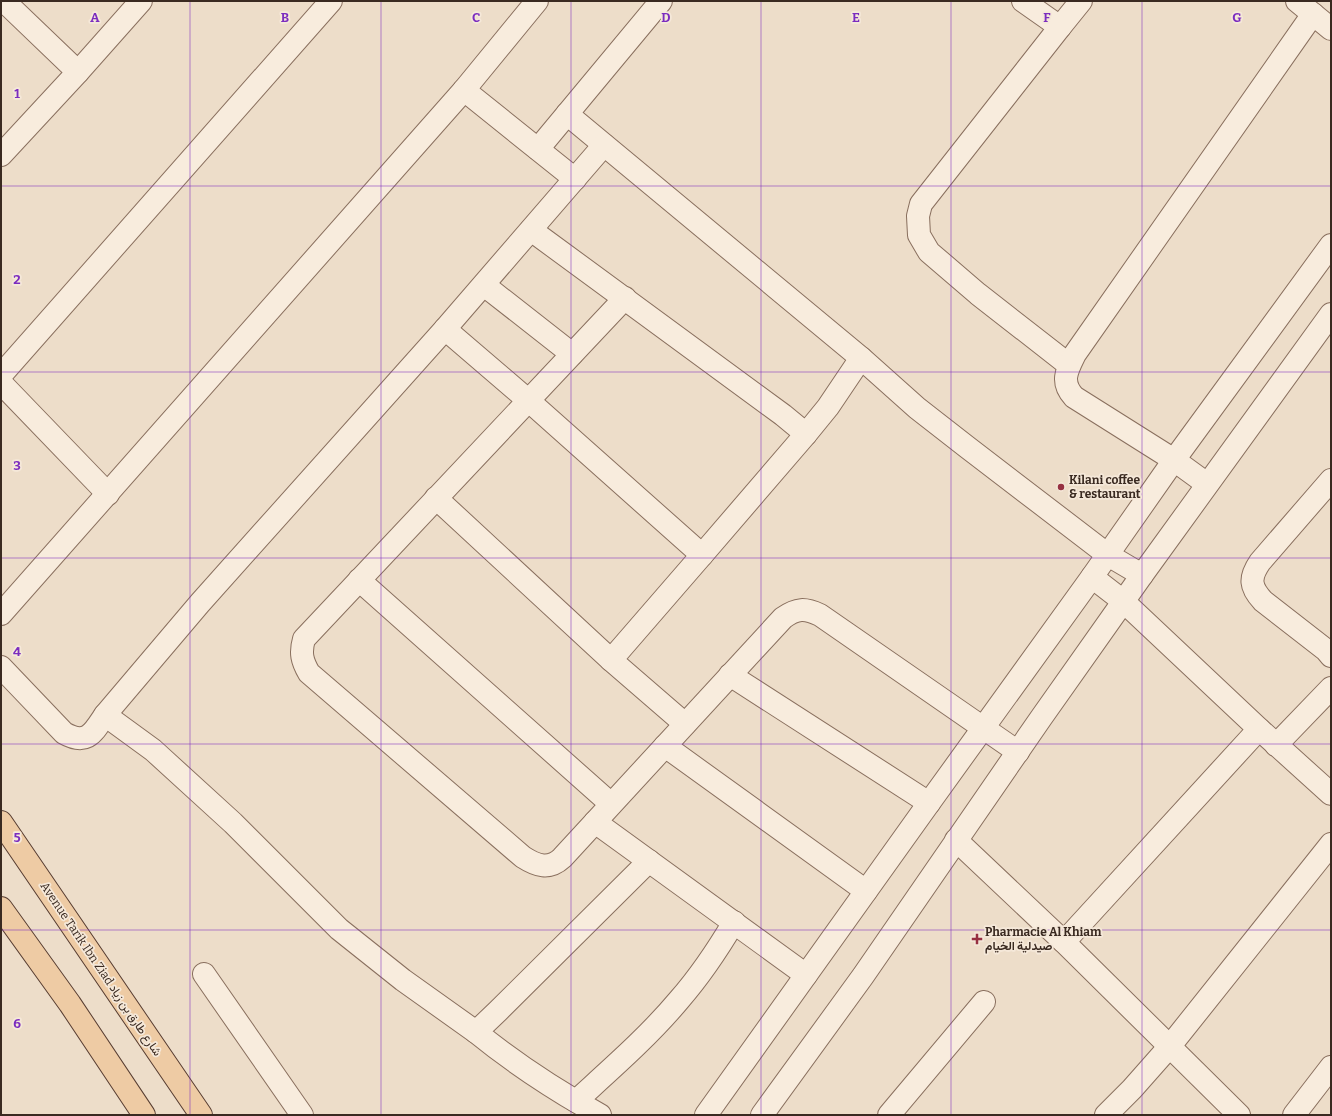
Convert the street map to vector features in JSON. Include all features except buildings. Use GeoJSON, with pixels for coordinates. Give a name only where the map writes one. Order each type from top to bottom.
{"type":"FeatureCollection","features":[{"type":"Feature","properties":{"kind":"main road","name":"Avenue Tarik Ibn Ziad شارع طارق بن زياد"},"geometry":{"type":"LineString","coordinates":[[1,822],[201,1115]]}},
{"type":"Feature","properties":{"kind":"main road"},"geometry":{"type":"LineString","coordinates":[[1,908],[70,1004],[144,1115]]}},
{"type":"Feature","properties":{"kind":"street"},"geometry":{"type":"LineString","coordinates":[[4,1],[78,72]]}},
{"type":"Feature","properties":{"kind":"street"},"geometry":{"type":"LineString","coordinates":[[1,155],[141,1]]}},
{"type":"Feature","properties":{"kind":"street"},"geometry":{"type":"LineString","coordinates":[[1,376],[331,1]]}},
{"type":"Feature","properties":{"kind":"street"},"geometry":{"type":"LineString","coordinates":[[1,614],[464,90],[537,1]]}},
{"type":"Feature","properties":{"kind":"street"},"geometry":{"type":"LineString","coordinates":[[538,149],[661,1]]}},
{"type":"Feature","properties":{"kind":"street"},"geometry":{"type":"LineString","coordinates":[[1023,1],[1060,27]]}},
{"type":"Feature","properties":{"kind":"street"},"geometry":{"type":"LineString","coordinates":[[1069,365],[978,294],[929,252],[920,235],[918,216],[921,204],[1081,1]]}},
{"type":"Feature","properties":{"kind":"street"},"geometry":{"type":"LineString","coordinates":[[1207,484],[1174,460],[1074,397],[1069,391],[1066,382],[1066,373],[1075,354],[1305,7],[1331,28]]}},
{"type":"Feature","properties":{"kind":"street"},"geometry":{"type":"LineString","coordinates":[[464,90],[575,179]]}},
{"type":"Feature","properties":{"kind":"street"},"geometry":{"type":"LineString","coordinates":[[567,114],[861,358],[917,408],[1108,555],[1142,575]]}},
{"type":"Feature","properties":{"kind":"street"},"geometry":{"type":"LineString","coordinates":[[1,667],[64,733],[72,738],[80,739],[88,737],[200,603],[484,286],[604,145]]}},
{"type":"Feature","properties":{"kind":"street"},"geometry":{"type":"LineString","coordinates":[[531,230],[625,298],[806,434]]}},
{"type":"Feature","properties":{"kind":"street"},"geometry":{"type":"LineString","coordinates":[[706,1115],[1108,555],[1174,460],[1331,245]]}},
{"type":"Feature","properties":{"kind":"street"},"geometry":{"type":"LineString","coordinates":[[484,286],[572,354]]}},
{"type":"Feature","properties":{"kind":"street"},"geometry":{"type":"LineString","coordinates":[[625,298],[304,639],[301,656],[303,664],[310,673],[523,857],[540,865],[549,866],[556,864],[784,618],[792,612],[802,609],[820,615],[1018,752]]}},
{"type":"Feature","properties":{"kind":"street"},"geometry":{"type":"LineString","coordinates":[[762,1115],[864,976],[956,840],[1142,575],[1331,314]]}},
{"type":"Feature","properties":{"kind":"street"},"geometry":{"type":"LineString","coordinates":[[445,329],[529,401],[702,555]]}},
{"type":"Feature","properties":{"kind":"street"},"geometry":{"type":"LineString","coordinates":[[611,660],[806,434],[828,407],[861,358]]}},
{"type":"Feature","properties":{"kind":"street"},"geometry":{"type":"LineString","coordinates":[[1,383],[108,494]]}},
{"type":"Feature","properties":{"kind":"street"},"geometry":{"type":"LineString","coordinates":[[1329,488],[1260,562],[1254,571],[1252,578],[1253,586],[1257,595],[1263,601],[1326,650],[1331,656]]}},
{"type":"Feature","properties":{"kind":"street"},"geometry":{"type":"LineString","coordinates":[[436,498],[611,660],[685,724]]}},
{"type":"Feature","properties":{"kind":"street"},"geometry":{"type":"LineString","coordinates":[[1092,577],[1124,601],[1276,745],[1331,794]]}},
{"type":"Feature","properties":{"kind":"street"},"geometry":{"type":"LineString","coordinates":[[359,580],[611,804]]}},
{"type":"Feature","properties":{"kind":"street"},"geometry":{"type":"LineString","coordinates":[[730,675],[929,803]]}},
{"type":"Feature","properties":{"kind":"street"},"geometry":{"type":"LineString","coordinates":[[1276,745],[1331,688]]}},
{"type":"Feature","properties":{"kind":"street"},"geometry":{"type":"LineString","coordinates":[[105,715],[153,750],[233,823],[339,929],[403,980],[476,1032],[501,1052],[600,1115]]}},
{"type":"Feature","properties":{"kind":"street"},"geometry":{"type":"LineString","coordinates":[[1064,942],[1259,729]]}},
{"type":"Feature","properties":{"kind":"street"},"geometry":{"type":"LineString","coordinates":[[665,746],[866,891]]}},
{"type":"Feature","properties":{"kind":"street"},"geometry":{"type":"LineString","coordinates":[[595,822],[806,975]]}},
{"type":"Feature","properties":{"kind":"street"},"geometry":{"type":"LineString","coordinates":[[956,840],[1064,942],[1239,1115]]}},
{"type":"Feature","properties":{"kind":"street"},"geometry":{"type":"LineString","coordinates":[[1106,1115],[1132,1090],[1170,1046],[1331,844]]}},
{"type":"Feature","properties":{"kind":"street"},"geometry":{"type":"LineString","coordinates":[[476,1032],[649,861]]}},
{"type":"Feature","properties":{"kind":"street"},"geometry":{"type":"LineString","coordinates":[[576,1101],[642,1041],[679,1000],[720,944],[734,922]]}},
{"type":"Feature","properties":{"kind":"street"},"geometry":{"type":"LineString","coordinates":[[204,974],[302,1115]]}},
{"type":"Feature","properties":{"kind":"street"},"geometry":{"type":"LineString","coordinates":[[889,1115],[984,1002]]}},
{"type":"Feature","properties":{"kind":"street"},"geometry":{"type":"LineString","coordinates":[[1294,1115],[1331,1067]]}},
{"type":"Feature","properties":{"kind":"place","name":"Kilani coffee & restaurant"},"geometry":{"type":"Point","coordinates":[1061,487]}},
{"type":"Feature","properties":{"kind":"place","name":"Pharmacie Al Khiam صيدلية الخيام"},"geometry":{"type":"Point","coordinates":[977,939]}}]}
